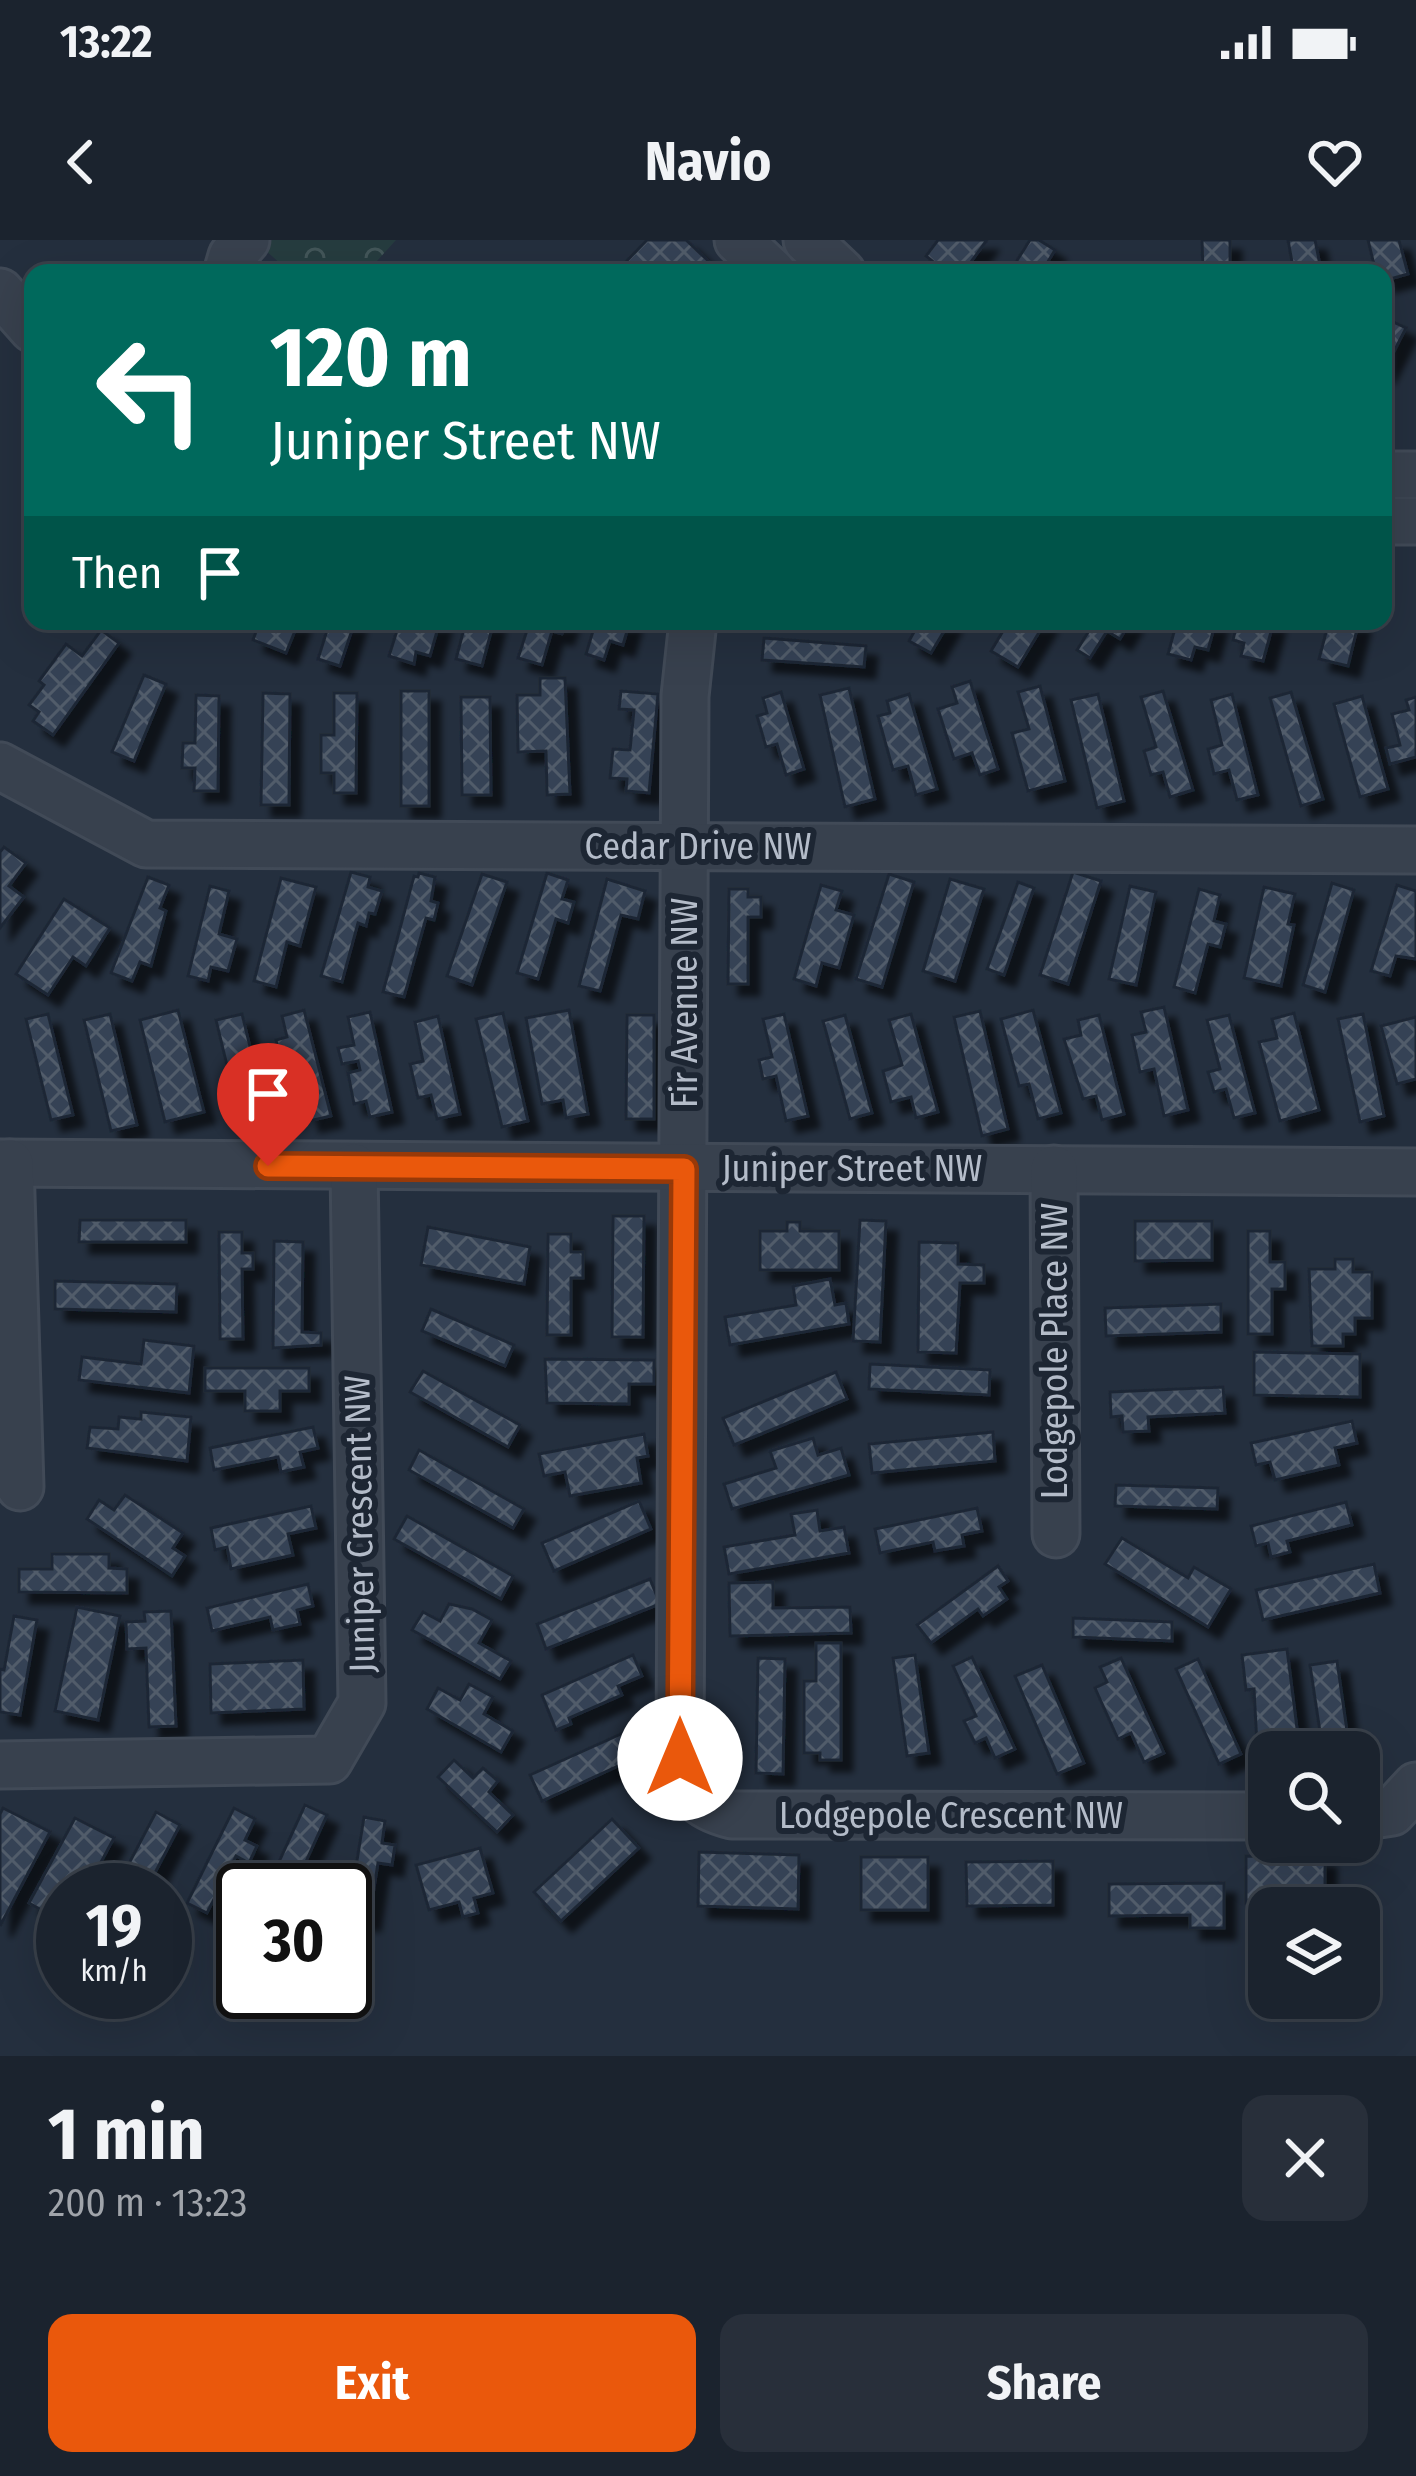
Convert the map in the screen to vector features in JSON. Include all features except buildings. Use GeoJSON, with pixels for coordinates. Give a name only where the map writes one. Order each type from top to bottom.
{"type":"FeatureCollection","features":[{"type":"Feature","properties":{"kind":"street"},"geometry":{"type":"LineString","coordinates":[[738,240],[763,264]]}},
{"type":"Feature","properties":{"kind":"street"},"geometry":{"type":"LineString","coordinates":[[807,240],[832,264]]}},
{"type":"Feature","properties":{"kind":"street"},"geometry":{"type":"LineString","coordinates":[[0,292],[24,319]]}},
{"type":"Feature","properties":{"kind":"street","name":"Fir Avenue NW"},"geometry":{"type":"LineString","coordinates":[[684,1169],[685,696],[692,630]]}},
{"type":"Feature","properties":{"kind":"street","name":"Cedar Drive NW"},"geometry":{"type":"LineString","coordinates":[[0,766],[146,844],[1416,850]]}},
{"type":"Feature","properties":{"kind":"street"},"geometry":{"type":"LineString","coordinates":[[5,1163],[20,1487]]}},
{"type":"Feature","properties":{"kind":"street","name":"Juniper Street NW"},"geometry":{"type":"LineString","coordinates":[[5,1163],[1416,1172]]}},
{"type":"Feature","properties":{"kind":"street","name":"Juniper Crescent NW"},"geometry":{"type":"LineString","coordinates":[[0,1765],[328,1760],[340,1742],[362,1703],[355,1167]]}},
{"type":"Feature","properties":{"kind":"street","name":"Lodgepole Crescent NW"},"geometry":{"type":"LineString","coordinates":[[684,1169],[680,1758],[690,1795],[715,1811],[732,1815],[1248,1816]]}},
{"type":"Feature","properties":{"kind":"street","name":"Lodgepole Place NW"},"geometry":{"type":"LineString","coordinates":[[1054,1169],[1056,1534]]}},
{"type":"Feature","properties":{"kind":"street"},"geometry":{"type":"LineString","coordinates":[[1380,1813],[1392,1812],[1416,1786]]}},
{"type":"Feature","properties":{"kind":"green space"},"geometry":{"type":"Polygon","coordinates":[[[272,240],[396,240],[374,264],[281,264],[264,249],[272,240]]]}},
{"type":"Feature","properties":{"kind":"route"},"geometry":{"type":"LineString","coordinates":[[268,1166],[684,1169],[680,1758]]}}]}
